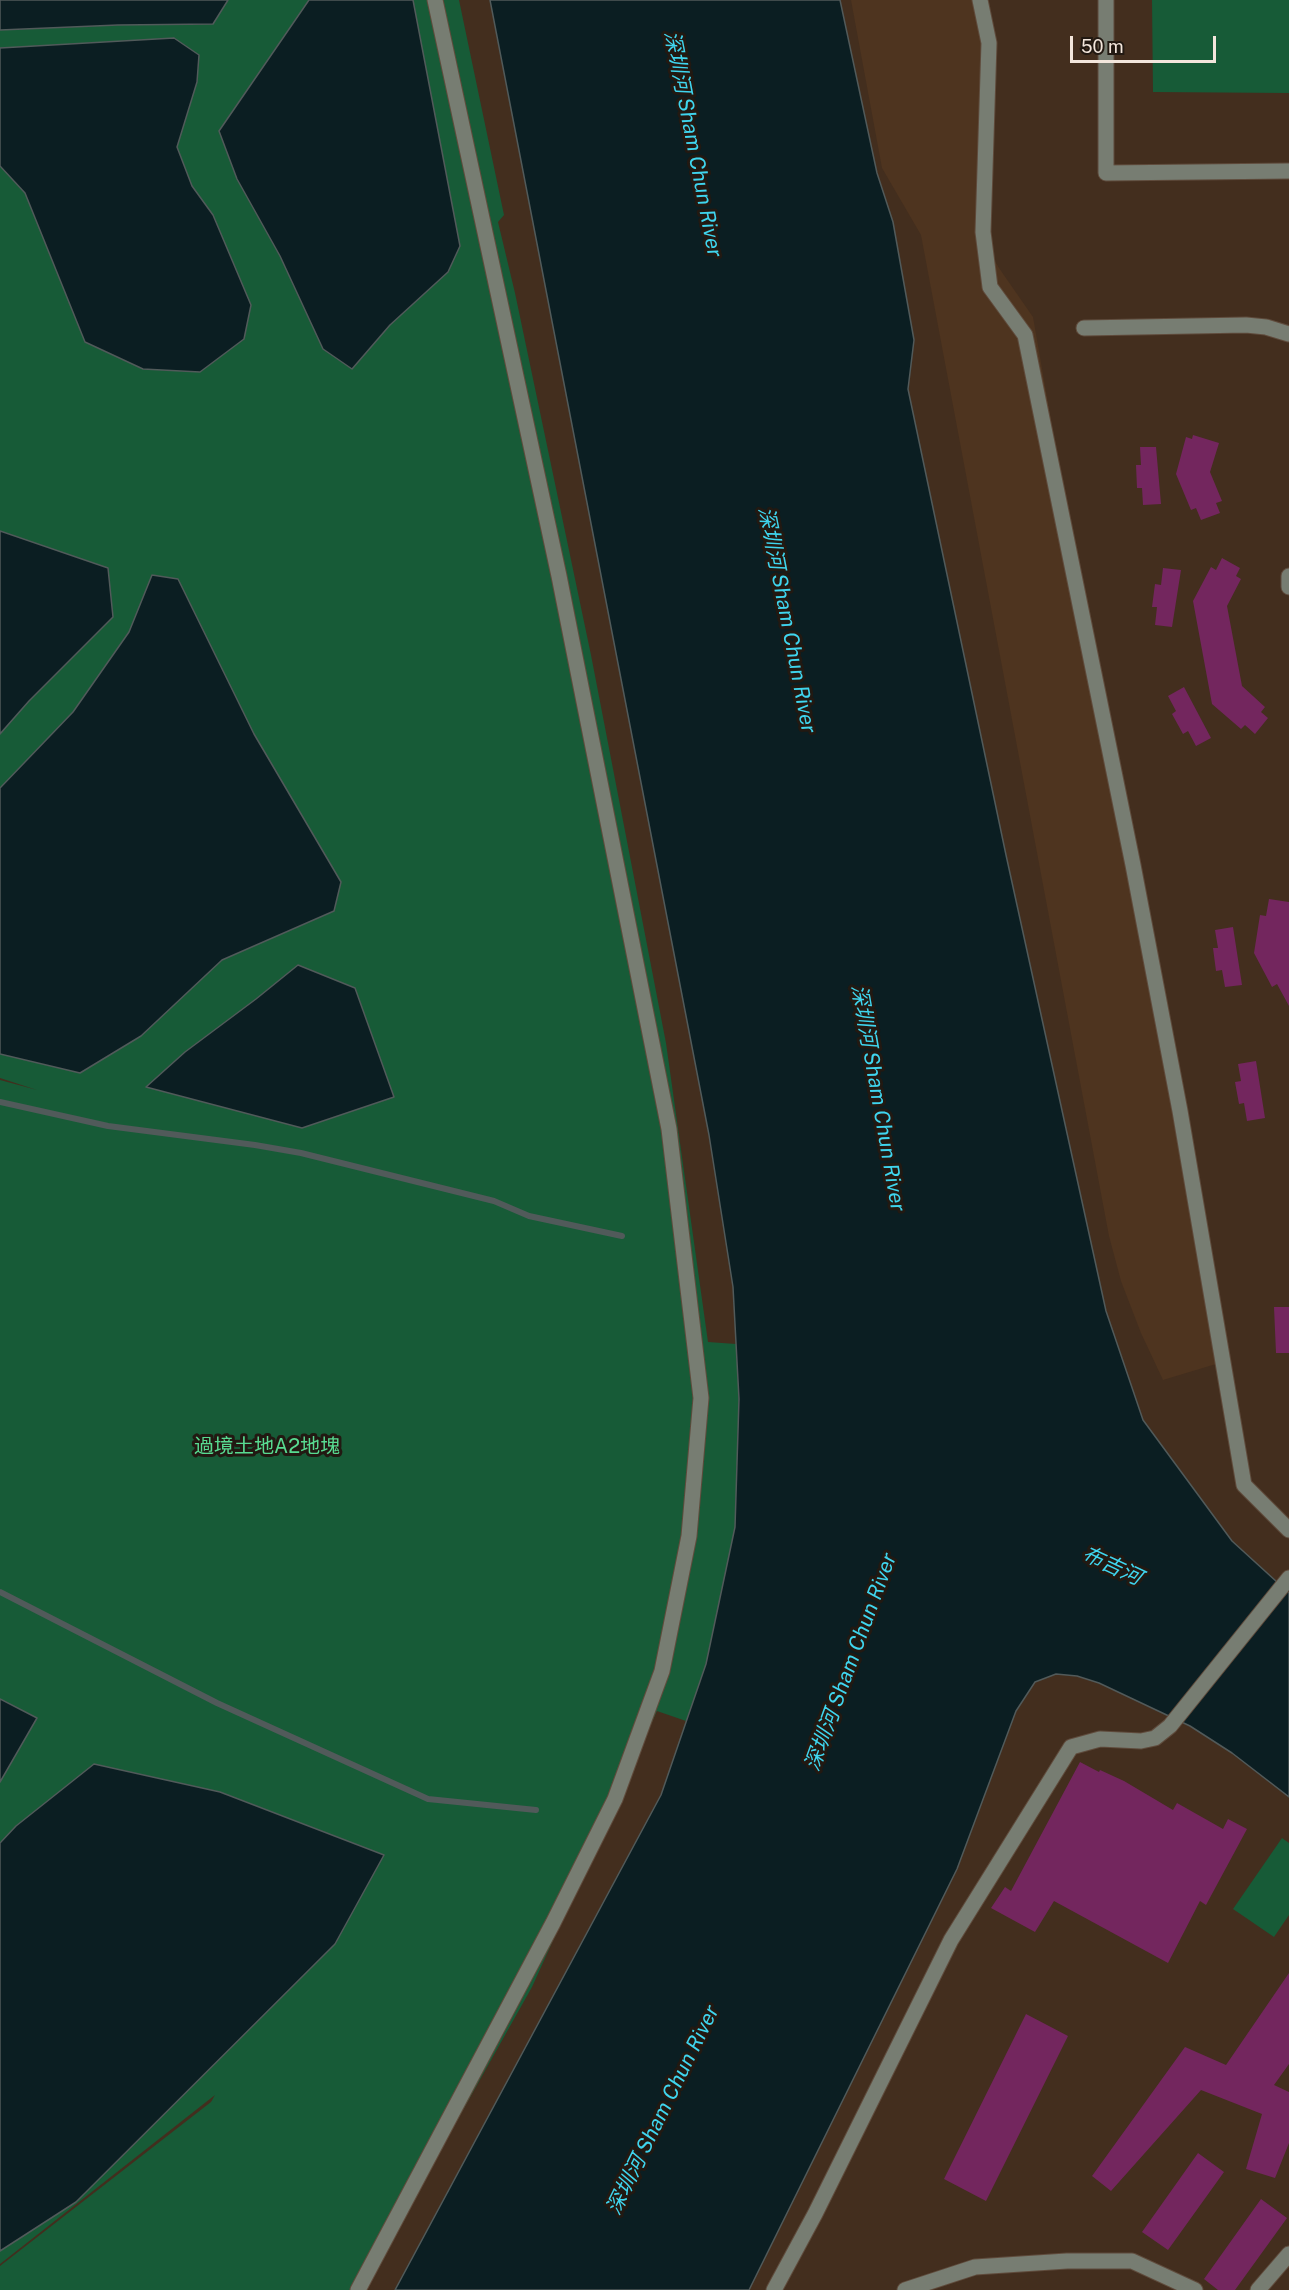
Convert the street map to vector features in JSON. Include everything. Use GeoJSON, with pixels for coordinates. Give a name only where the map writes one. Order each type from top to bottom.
{"type":"FeatureCollection","features":[{"type":"Feature","properties":{"kind":"street"},"geometry":{"type":"LineString","coordinates":[[358,2290],[553,1923],[615,1799],[662,1671],[689,1536],[700,1398],[669,1128],[559,576],[435,0]]}},
{"type":"Feature","properties":{"kind":"street"},"geometry":{"type":"LineString","coordinates":[[980,0],[989,43],[983,232],[990,286],[1025,335],[1180,1111],[1244,1485],[1289,1530]]}},
{"type":"Feature","properties":{"kind":"street"},"geometry":{"type":"LineString","coordinates":[[1106,0],[1106,173],[1289,171]]}},
{"type":"Feature","properties":{"kind":"street"},"geometry":{"type":"LineString","coordinates":[[1084,328],[1246,325],[1266,327],[1289,334]]}},
{"type":"Feature","properties":{"kind":"street"},"geometry":{"type":"LineString","coordinates":[[1289,576],[1289,587]]}},
{"type":"Feature","properties":{"kind":"street"},"geometry":{"type":"LineString","coordinates":[[774,2290],[815,2214],[951,1940],[1071,1747],[1100,1739],[1140,1741],[1155,1738],[1170,1726],[1289,1578]]}},
{"type":"Feature","properties":{"kind":"street"},"geometry":{"type":"LineString","coordinates":[[1258,2290],[1289,2254]]}},
{"type":"Feature","properties":{"kind":"street"},"geometry":{"type":"LineString","coordinates":[[905,2290],[975,2267],[1067,2261],[1132,2261],[1196,2290]]}},
{"type":"Feature","properties":{"kind":"shaded area"},"geometry":{"type":"Polygon","coordinates":[[[851,0],[987,0],[978,233],[1033,317],[1216,1364],[1163,1380],[1141,1333],[1121,1281],[1109,1236],[921,235],[882,168],[851,0]]]}},
{"type":"Feature","properties":{"kind":"green space","name":"過境土地A2地塊"},"geometry":{"type":"Polygon","coordinates":[[[0,0],[459,0],[504,215],[498,222],[591,655],[666,1043],[708,1342],[736,1344],[733,1287],[709,1135],[490,0],[776,1434],[640,1900],[395,2290],[661,1795],[686,1721],[657,1711],[532,1987],[362,2290],[0,2290],[0,2266],[211,2102],[215,2095],[0,2264],[0,1080],[37,1090],[0,1078],[0,0]]]}},
{"type":"Feature","properties":{"kind":"green space"},"geometry":{"type":"Polygon","coordinates":[[[1152,0],[1289,0],[1289,93],[1153,92],[1152,0]]]}},
{"type":"Feature","properties":{"kind":"green space"},"geometry":{"type":"Polygon","coordinates":[[[1282,1838],[1289,1843],[1289,1915],[1274,1937],[1233,1909],[1282,1838]]]}},
{"type":"Feature","properties":{"kind":"water"},"geometry":{"type":"Polygon","coordinates":[[[0,0],[228,0],[213,24],[0,30],[0,0]]]}},
{"type":"Feature","properties":{"kind":"water"},"geometry":{"type":"Polygon","coordinates":[[[309,0],[413,0],[460,246],[448,272],[390,325],[352,369],[323,349],[280,256],[237,179],[219,131],[309,0]]]}},
{"type":"Feature","properties":{"kind":"water"},"geometry":{"type":"Polygon","coordinates":[[[490,0],[840,0],[877,173],[893,222],[914,340],[908,389],[1006,855],[1106,1311],[1143,1420],[1232,1541],[1289,1593],[1289,1797],[1232,1753],[1190,1726],[1099,1683],[1077,1676],[1056,1674],[1035,1682],[1016,1711],[957,1869],[749,2290],[395,2290],[661,1795],[706,1664],[735,1527],[739,1399],[733,1287],[709,1135],[490,0]]]}},
{"type":"Feature","properties":{"kind":"water"},"geometry":{"type":"Polygon","coordinates":[[[174,38],[199,55],[197,82],[177,147],[192,186],[213,215],[251,305],[244,339],[200,372],[143,369],[85,342],[25,193],[0,166],[0,48],[174,38]]]}},
{"type":"Feature","properties":{"kind":"water"},"geometry":{"type":"Polygon","coordinates":[[[0,531],[108,568],[113,617],[29,701],[0,734],[0,531]]]}},
{"type":"Feature","properties":{"kind":"water"},"geometry":{"type":"Polygon","coordinates":[[[152,575],[178,579],[254,734],[341,882],[334,911],[222,960],[141,1036],[80,1073],[0,1054],[0,788],[73,712],[129,632],[152,575]]]}},
{"type":"Feature","properties":{"kind":"water"},"geometry":{"type":"Polygon","coordinates":[[[298,965],[355,988],[394,1097],[302,1128],[146,1087],[185,1052],[298,965]]]}},
{"type":"Feature","properties":{"kind":"water"},"geometry":{"type":"Polygon","coordinates":[[[0,1699],[37,1718],[0,1782],[0,1699]]]}},
{"type":"Feature","properties":{"kind":"water"},"geometry":{"type":"Polygon","coordinates":[[[94,1764],[220,1792],[384,1855],[335,1944],[76,2202],[0,2251],[0,1843],[16,1826],[94,1764]]]}},
{"type":"Feature","properties":{"kind":"building"},"geometry":{"type":"Polygon","coordinates":[[[1193,435],[1219,443],[1210,472],[1222,501],[1216,503],[1220,513],[1201,520],[1196,508],[1191,510],[1176,474],[1186,437],[1192,439],[1193,435]]]}},
{"type":"Feature","properties":{"kind":"building"},"geometry":{"type":"Polygon","coordinates":[[[1140,447],[1156,447],[1161,504],[1143,505],[1142,488],[1137,488],[1136,465],[1141,465],[1140,447]]]}},
{"type":"Feature","properties":{"kind":"building"},"geometry":{"type":"Polygon","coordinates":[[[1222,558],[1240,568],[1236,576],[1241,579],[1227,606],[1242,686],[1265,707],[1261,712],[1268,718],[1255,734],[1245,725],[1241,729],[1212,704],[1193,601],[1211,567],[1216,570],[1222,558]]]}},
{"type":"Feature","properties":{"kind":"building"},"geometry":{"type":"Polygon","coordinates":[[[1163,568],[1181,570],[1172,627],[1155,625],[1157,607],[1152,607],[1155,584],[1161,585],[1163,568]]]}},
{"type":"Feature","properties":{"kind":"building"},"geometry":{"type":"Polygon","coordinates":[[[1184,687],[1211,738],[1196,746],[1188,731],[1183,734],[1172,714],[1176,711],[1168,696],[1184,687]]]}},
{"type":"Feature","properties":{"kind":"building"},"geometry":{"type":"Polygon","coordinates":[[[1269,899],[1289,902],[1289,1006],[1277,984],[1272,987],[1254,953],[1260,915],[1266,916],[1269,899]]]}},
{"type":"Feature","properties":{"kind":"building"},"geometry":{"type":"Polygon","coordinates":[[[1233,927],[1242,985],[1225,987],[1222,970],[1216,971],[1213,948],[1218,948],[1215,930],[1233,927]]]}},
{"type":"Feature","properties":{"kind":"building"},"geometry":{"type":"Polygon","coordinates":[[[1256,1061],[1265,1118],[1247,1121],[1244,1103],[1239,1104],[1235,1082],[1241,1081],[1238,1064],[1256,1061]]]}},
{"type":"Feature","properties":{"kind":"building"},"geometry":{"type":"Polygon","coordinates":[[[1274,1307],[1289,1307],[1289,1353],[1276,1353],[1274,1307]]]}},
{"type":"Feature","properties":{"kind":"building"},"geometry":{"type":"Polygon","coordinates":[[[1080,1762],[1124,1781],[1173,1810],[1177,1803],[1223,1829],[1228,1819],[1247,1829],[1206,1905],[1200,1901],[1168,1963],[1054,1901],[1035,1932],[991,1908],[1005,1887],[1011,1891],[1080,1762]]]}},
{"type":"Feature","properties":{"kind":"building"},"geometry":{"type":"Polygon","coordinates":[[[1289,1973],[1289,2064],[1274,2085],[1289,2092],[1289,2143],[1275,2178],[1246,2169],[1262,2114],[1201,2090],[1111,2191],[1092,2176],[1185,2047],[1226,2065],[1289,1973]]]}},
{"type":"Feature","properties":{"kind":"building"},"geometry":{"type":"Polygon","coordinates":[[[1026,2014],[1068,2036],[986,2201],[944,2179],[1026,2014]]]}},
{"type":"Feature","properties":{"kind":"building"},"geometry":{"type":"Polygon","coordinates":[[[1198,2153],[1224,2172],[1168,2250],[1142,2232],[1198,2153]]]}},
{"type":"Feature","properties":{"kind":"building"},"geometry":{"type":"Polygon","coordinates":[[[1261,2199],[1287,2218],[1235,2290],[1218,2290],[1204,2279],[1261,2199]]]}},
{"type":"Feature","properties":{"kind":"waterway"},"geometry":{"type":"LineString","coordinates":[[0,1102],[108,1126],[301,1153],[494,1201],[529,1216],[622,1236]]}},
{"type":"Feature","properties":{"kind":"waterway"},"geometry":{"type":"LineString","coordinates":[[0,1592],[217,1703],[428,1799],[536,1810]]}},
{"type":"Feature","properties":{"kind":"water label","name":"深圳河 Sham Chun River"},"geometry":{"type":"Point","coordinates":[693,144]}},
{"type":"Feature","properties":{"kind":"water label","name":"深圳河 Sham Chun River"},"geometry":{"type":"Point","coordinates":[787,620]}},
{"type":"Feature","properties":{"kind":"water label","name":"深圳河 Sham Chun River"},"geometry":{"type":"Point","coordinates":[878,1098]}},
{"type":"Feature","properties":{"kind":"water label","name":"布吉河"},"geometry":{"type":"Point","coordinates":[1112,1566]}},
{"type":"Feature","properties":{"kind":"water label","name":"深圳河 Sham Chun River"},"geometry":{"type":"Point","coordinates":[851,1662]}},
{"type":"Feature","properties":{"kind":"water label","name":"深圳河 Sham Chun River"},"geometry":{"type":"Point","coordinates":[663,2110]}}]}
